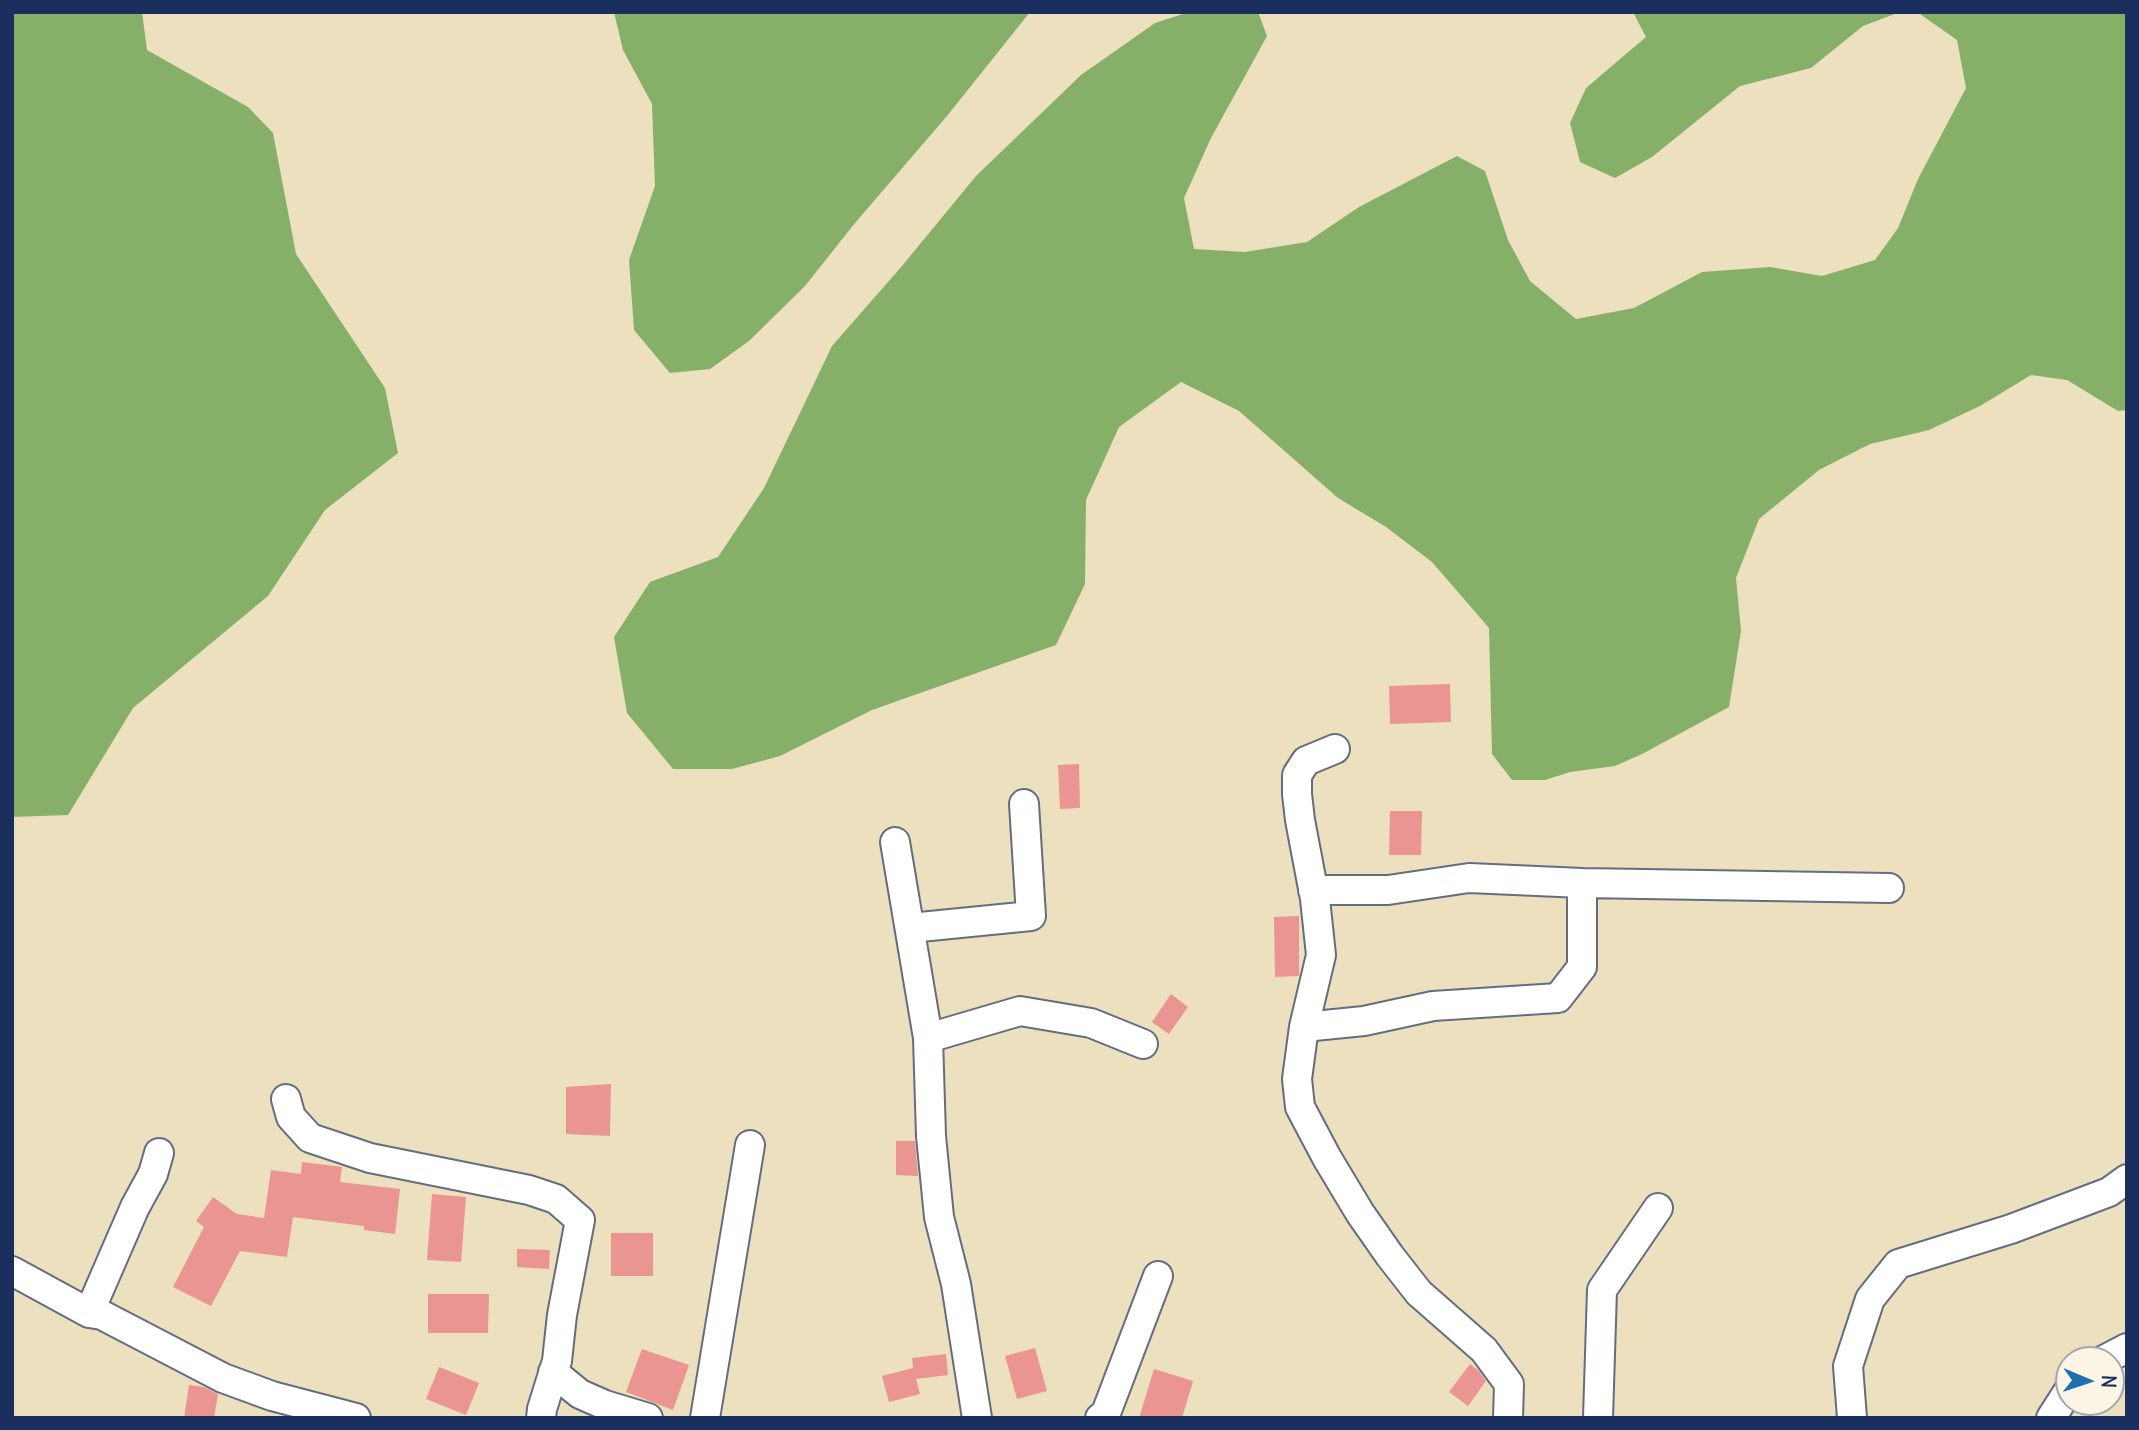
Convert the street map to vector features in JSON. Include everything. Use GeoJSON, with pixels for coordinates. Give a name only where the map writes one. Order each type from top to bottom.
{"type":"FeatureCollection","features":[{"type":"Feature","properties":{"kind":"street"},"geometry":{"type":"LineString","coordinates":[[1335,749],[1306,761],[1297,775],[1300,820],[1320,932],[1321,955],[1304,1027],[1297,1096],[1327,1158],[1360,1213],[1419,1293],[1484,1350],[1509,1384],[1508,1418]]}},
{"type":"Feature","properties":{"kind":"street"},"geometry":{"type":"LineString","coordinates":[[910,929],[1031,916],[1024,804]]}},
{"type":"Feature","properties":{"kind":"street"},"geometry":{"type":"LineString","coordinates":[[895,842],[928,1038],[931,1136],[939,1217],[956,1284],[977,1418]]}},
{"type":"Feature","properties":{"kind":"street"},"geometry":{"type":"LineString","coordinates":[[1313,890],[1388,890],[1469,878],[1582,883],[1889,888]]}},
{"type":"Feature","properties":{"kind":"street"},"geometry":{"type":"LineString","coordinates":[[1304,1027],[1364,1021],[1433,1006],[1558,998],[1583,967],[1582,883]]}},
{"type":"Feature","properties":{"kind":"street"},"geometry":{"type":"LineString","coordinates":[[928,1038],[1020,1011],[1091,1023],[1143,1044]]}},
{"type":"Feature","properties":{"kind":"street"},"geometry":{"type":"LineString","coordinates":[[286,1099],[291,1117],[310,1138],[370,1158],[529,1190],[556,1199],[580,1220],[553,1372],[541,1409],[541,1418]]}},
{"type":"Feature","properties":{"kind":"street"},"geometry":{"type":"LineString","coordinates":[[705,1418],[750,1145]]}},
{"type":"Feature","properties":{"kind":"street"},"geometry":{"type":"LineString","coordinates":[[89,1313],[135,1207],[153,1174],[159,1153]]}},
{"type":"Feature","properties":{"kind":"street"},"geometry":{"type":"LineString","coordinates":[[1852,1418],[1848,1366],[1870,1299],[1898,1264],[2011,1229],[2109,1192],[2127,1179]]}},
{"type":"Feature","properties":{"kind":"street"},"geometry":{"type":"LineString","coordinates":[[1598,1418],[1602,1290],[1658,1208]]}},
{"type":"Feature","properties":{"kind":"street"},"geometry":{"type":"LineString","coordinates":[[12,1271],[89,1313],[102,1315],[223,1378],[272,1396],[356,1418]]}},
{"type":"Feature","properties":{"kind":"street"},"geometry":{"type":"LineString","coordinates":[[1100,1418],[1106,1413],[1158,1276]]}},
{"type":"Feature","properties":{"kind":"street"},"geometry":{"type":"LineString","coordinates":[[553,1372],[580,1394],[648,1418]]}},
{"type":"Feature","properties":{"kind":"green space"},"geometry":{"type":"Polygon","coordinates":[[[12,12],[142,12],[147,50],[248,107],[273,133],[296,254],[385,388],[398,453],[325,510],[268,596],[133,708],[68,815],[12,817],[12,12]]]}},
{"type":"Feature","properties":{"kind":"green space"},"geometry":{"type":"Polygon","coordinates":[[[614,12],[1030,12],[805,286],[749,341],[710,369],[670,373],[634,330],[629,260],[655,186],[652,104],[623,50],[614,12]]]}},
{"type":"Feature","properties":{"kind":"green space"},"geometry":{"type":"Polygon","coordinates":[[[1189,12],[1258,12],[1267,36],[1211,138],[1184,198],[1194,249],[1245,252],[1307,242],[1359,207],[1457,156],[1485,171],[1508,240],[1530,281],[1576,319],[1634,308],[1702,272],[1770,267],[1822,276],[1875,260],[1898,228],[1918,179],[1966,88],[1957,40],[1917,12],[2127,12],[2127,410],[2118,411],[2067,380],[2031,375],[1980,406],[1929,430],[1870,444],[1819,470],[1759,519],[1736,578],[1741,631],[1729,707],[1615,766],[1570,772],[1545,780],[1512,780],[1492,754],[1489,628],[1432,562],[1386,527],[1338,498],[1239,411],[1181,382],[1119,427],[1086,500],[1085,584],[1056,645],[872,710],[780,756],[732,769],[673,769],[627,713],[614,637],[650,582],[718,557],[764,488],[832,346],[976,176],[1081,75],[1155,23],[1189,12]]]}},
{"type":"Feature","properties":{"kind":"green space"},"geometry":{"type":"Polygon","coordinates":[[[1633,12],[1900,12],[1863,26],[1811,68],[1740,86],[1652,157],[1615,178],[1580,162],[1570,123],[1586,88],[1646,37],[1633,12]]]}},
{"type":"Feature","properties":{"kind":"building"},"geometry":{"type":"Polygon","coordinates":[[[1450,684],[1451,722],[1390,724],[1389,686],[1450,684]]]}},
{"type":"Feature","properties":{"kind":"building"},"geometry":{"type":"Polygon","coordinates":[[[1079,764],[1080,808],[1060,809],[1058,765],[1079,764]]]}},
{"type":"Feature","properties":{"kind":"building"},"geometry":{"type":"Polygon","coordinates":[[[1390,811],[1422,811],[1421,855],[1389,855],[1390,811]]]}},
{"type":"Feature","properties":{"kind":"building"},"geometry":{"type":"Polygon","coordinates":[[[1299,916],[1299,976],[1275,977],[1274,917],[1299,916]]]}},
{"type":"Feature","properties":{"kind":"building"},"geometry":{"type":"Polygon","coordinates":[[[1171,994],[1188,1007],[1169,1034],[1152,1022],[1171,994]]]}},
{"type":"Feature","properties":{"kind":"building"},"geometry":{"type":"Polygon","coordinates":[[[611,1084],[610,1136],[566,1134],[566,1087],[611,1084]]]}},
{"type":"Feature","properties":{"kind":"building"},"geometry":{"type":"Polygon","coordinates":[[[896,1141],[915,1141],[918,1176],[896,1175],[896,1141]]]}},
{"type":"Feature","properties":{"kind":"building"},"geometry":{"type":"Polygon","coordinates":[[[302,1162],[342,1167],[340,1182],[400,1189],[395,1234],[364,1230],[364,1226],[293,1217],[287,1257],[240,1251],[211,1306],[173,1287],[204,1227],[196,1221],[213,1197],[237,1214],[264,1218],[271,1170],[301,1174],[302,1162]]]}},
{"type":"Feature","properties":{"kind":"building"},"geometry":{"type":"Polygon","coordinates":[[[432,1194],[466,1197],[461,1262],[427,1260],[432,1194]]]}},
{"type":"Feature","properties":{"kind":"building"},"geometry":{"type":"Polygon","coordinates":[[[611,1233],[653,1233],[653,1276],[611,1276],[611,1233]]]}},
{"type":"Feature","properties":{"kind":"building"},"geometry":{"type":"Polygon","coordinates":[[[517,1249],[550,1250],[549,1269],[517,1267],[517,1249]]]}},
{"type":"Feature","properties":{"kind":"building"},"geometry":{"type":"Polygon","coordinates":[[[428,1294],[489,1294],[488,1333],[428,1333],[428,1294]]]}},
{"type":"Feature","properties":{"kind":"building"},"geometry":{"type":"Polygon","coordinates":[[[1035,1348],[1047,1391],[1017,1399],[1005,1356],[1035,1348]]]}},
{"type":"Feature","properties":{"kind":"building"},"geometry":{"type":"Polygon","coordinates":[[[642,1349],[689,1365],[673,1410],[626,1392],[642,1349]]]}},
{"type":"Feature","properties":{"kind":"building"},"geometry":{"type":"Polygon","coordinates":[[[946,1354],[948,1375],[916,1379],[920,1394],[889,1402],[882,1376],[913,1368],[912,1358],[946,1354]]]}},
{"type":"Feature","properties":{"kind":"building"},"geometry":{"type":"Polygon","coordinates":[[[1470,1364],[1486,1381],[1468,1406],[1449,1392],[1470,1364]]]}},
{"type":"Feature","properties":{"kind":"building"},"geometry":{"type":"Polygon","coordinates":[[[439,1367],[479,1383],[466,1415],[426,1399],[439,1367]]]}},
{"type":"Feature","properties":{"kind":"building"},"geometry":{"type":"Polygon","coordinates":[[[1154,1369],[1193,1381],[1182,1418],[1139,1418],[1154,1369]]]}},
{"type":"Feature","properties":{"kind":"building"},"geometry":{"type":"Polygon","coordinates":[[[189,1385],[204,1387],[218,1394],[214,1418],[184,1418],[189,1385]]]}}]}
